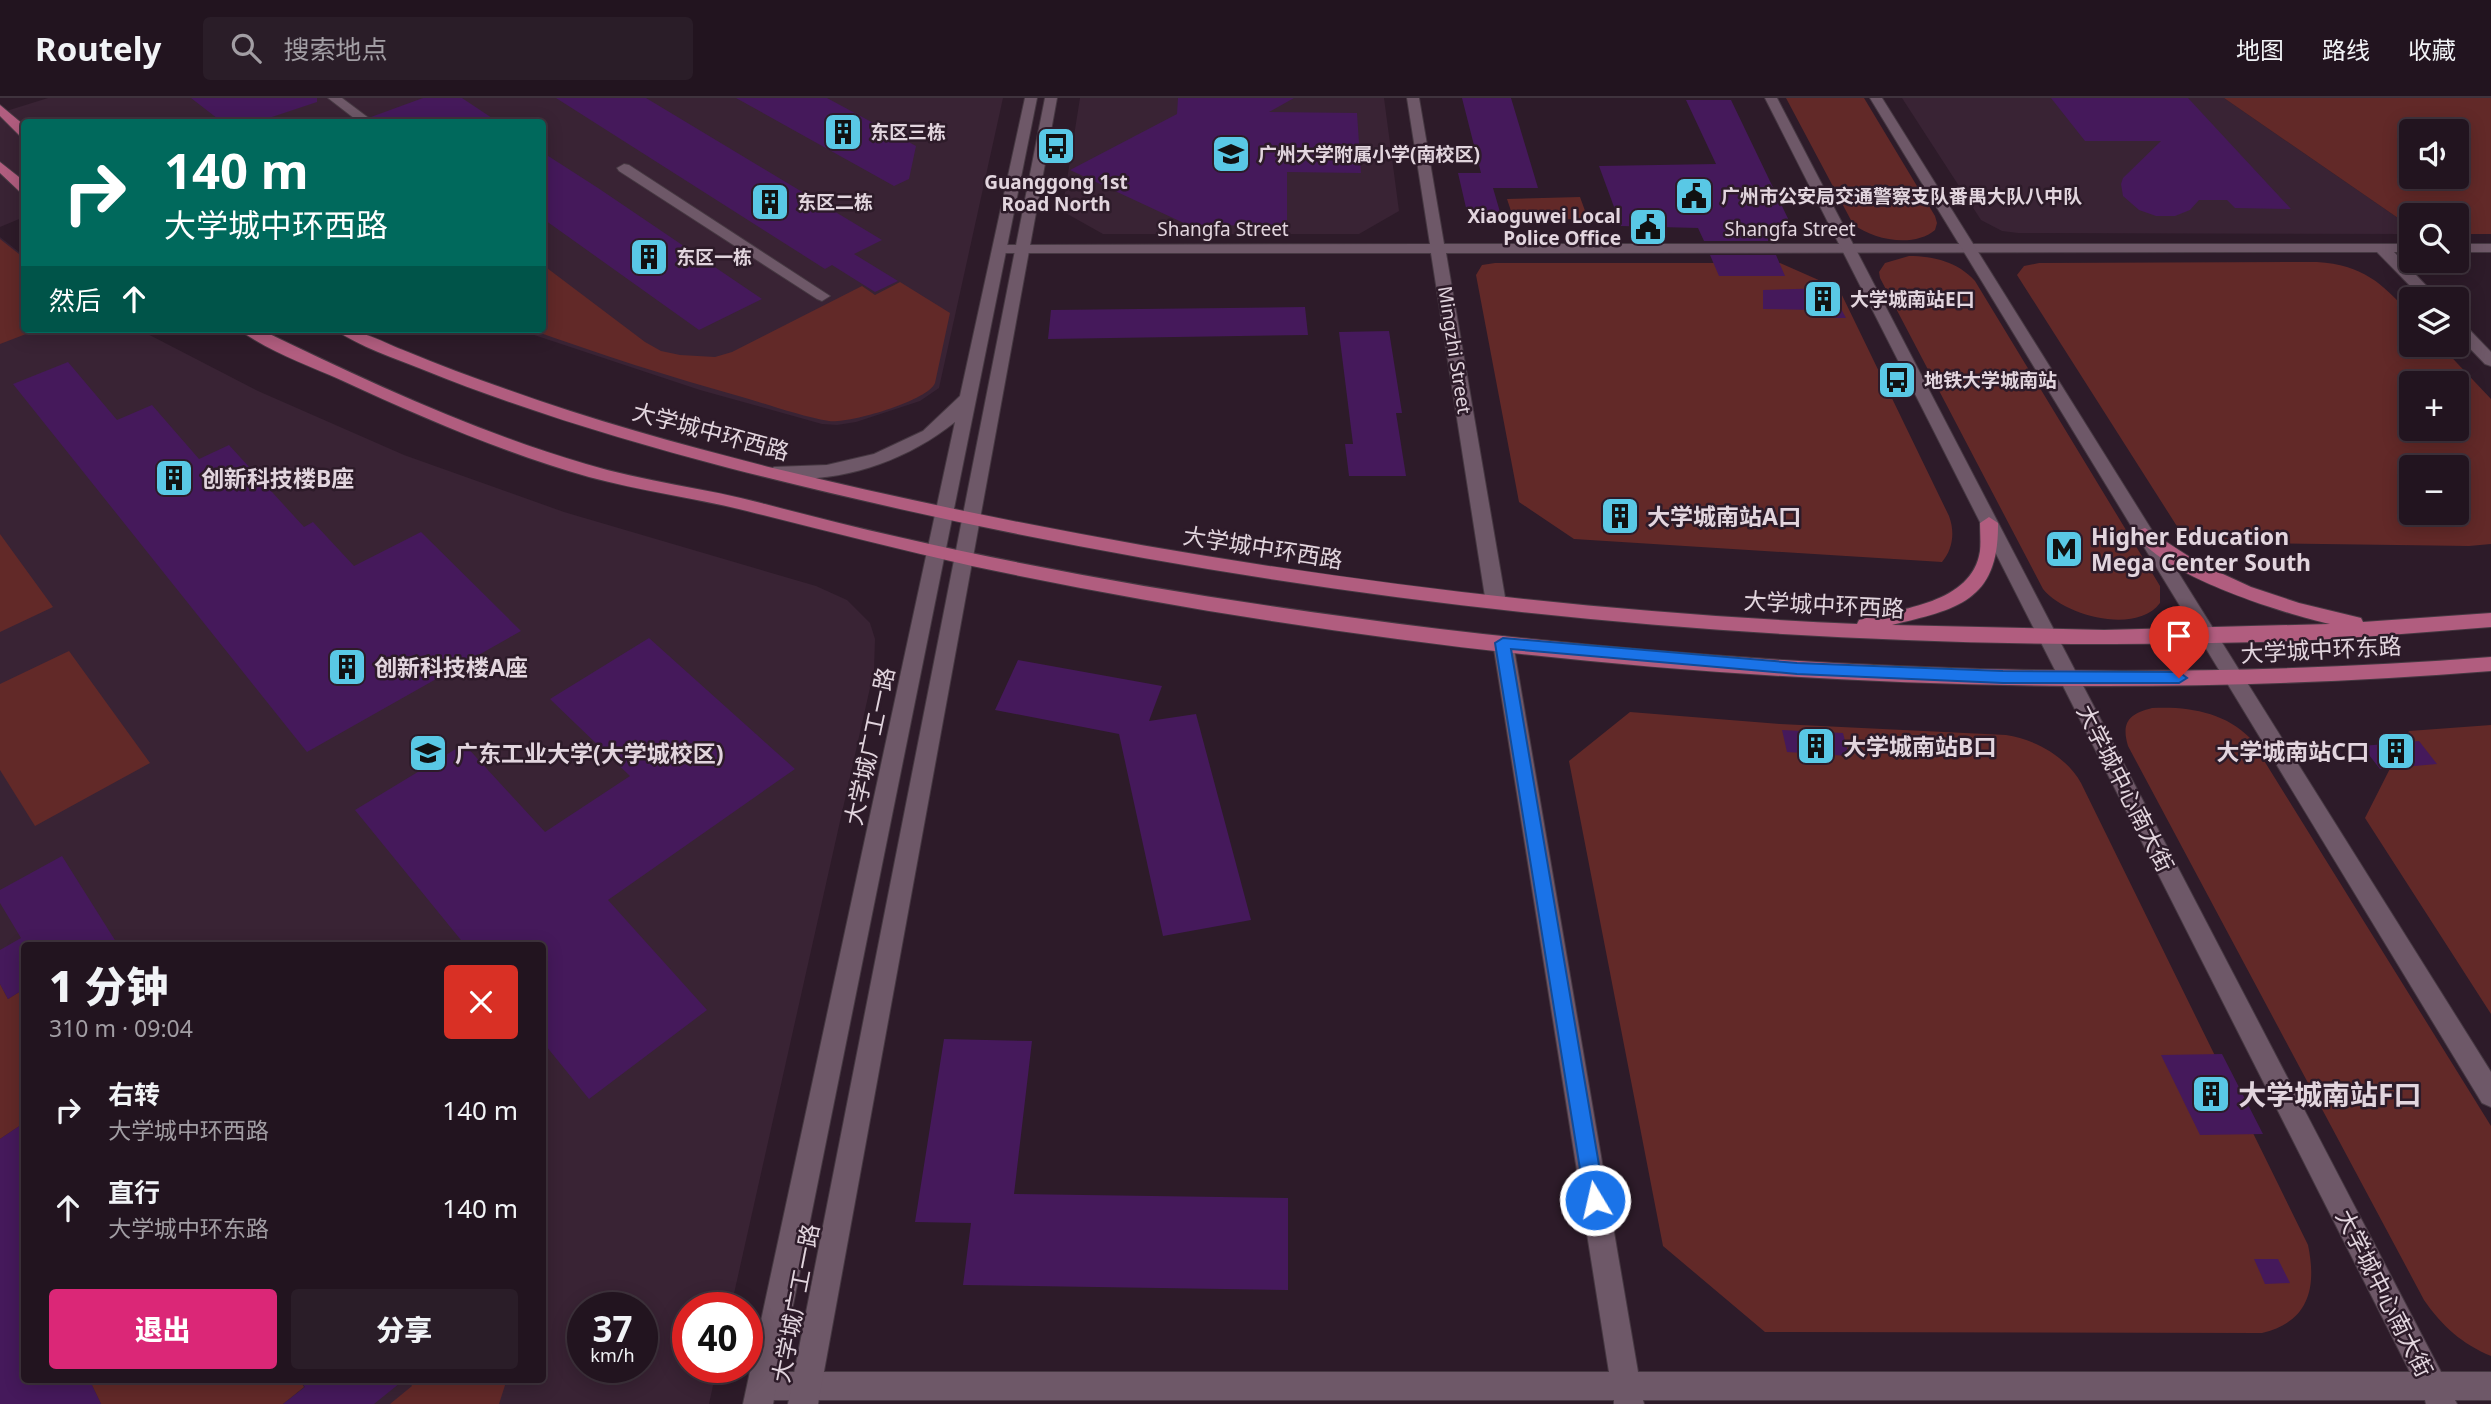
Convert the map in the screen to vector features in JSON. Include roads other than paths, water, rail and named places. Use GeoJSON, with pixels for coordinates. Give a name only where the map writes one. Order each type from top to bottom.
{"type":"FeatureCollection","features":[{"type":"Feature","properties":{"kind":"main road"},"geometry":{"type":"LineString","coordinates":[[1,110],[21,129]]}},
{"type":"Feature","properties":{"kind":"main road"},"geometry":{"type":"LineString","coordinates":[[0,166],[21,185]]}},
{"type":"Feature","properties":{"kind":"main road"},"geometry":{"type":"LineString","coordinates":[[255,333],[439,418],[581,469],[719,498],[838,530],[1142,592],[1316,621],[1503,643],[1785,668],[2069,678]]}},
{"type":"Feature","properties":{"kind":"main road","name":"大学城中环西路"},"geometry":{"type":"LineString","coordinates":[[351,333],[446,374],[577,419],[691,453],[971,520],[1195,562],[1325,582],[1496,603],[1704,622],[1848,630],[2048,636],[2208,636]]}},
{"type":"Feature","properties":{"kind":"main road"},"geometry":{"type":"LineString","coordinates":[[1848,630],[1945,602],[1972,588],[1981,579],[1989,561],[1989,523]]}},
{"type":"Feature","properties":{"kind":"main road"},"geometry":{"type":"LineString","coordinates":[[2145,534],[2197,572],[2244,592],[2313,613],[2384,628]]}},
{"type":"Feature","properties":{"kind":"main road","name":"大学城中环东路"},"geometry":{"type":"LineString","coordinates":[[2208,636],[2491,620]]}},
{"type":"Feature","properties":{"kind":"main road","name":"大学城中环东路"},"geometry":{"type":"LineString","coordinates":[[2069,678],[2234,678],[2491,664]]}},
{"type":"Feature","properties":{"kind":"street"},"geometry":{"type":"LineString","coordinates":[[334,98],[363,119]]}},
{"type":"Feature","properties":{"kind":"street","name":"大学城广工一路"},"geometry":{"type":"LineString","coordinates":[[760,1395],[1031,98]]}},
{"type":"Feature","properties":{"kind":"street","name":"大学城广工一路"},"geometry":{"type":"LineString","coordinates":[[805,1395],[1051,98]]}},
{"type":"Feature","properties":{"kind":"street","name":"Mingzhi Street"},"geometry":{"type":"LineString","coordinates":[[1413,98],[1496,603]]}},
{"type":"Feature","properties":{"kind":"street","name":"大学城中心南大街"},"geometry":{"type":"LineString","coordinates":[[1771,98],[2438,1395]]}},
{"type":"Feature","properties":{"kind":"street"},"geometry":{"type":"LineString","coordinates":[[1876,98],[2491,1096]]}},
{"type":"Feature","properties":{"kind":"street"},"geometry":{"type":"LineString","coordinates":[[624,168],[822,296]]}},
{"type":"Feature","properties":{"kind":"street"},"geometry":{"type":"LineString","coordinates":[[2381,248],[2419,287]]}},
{"type":"Feature","properties":{"kind":"street","name":"Shangfa Street"},"geometry":{"type":"LineString","coordinates":[[1000,249],[2399,248]]}},
{"type":"Feature","properties":{"kind":"street"},"geometry":{"type":"LineString","coordinates":[[2469,248],[2491,248]]}},
{"type":"Feature","properties":{"kind":"street"},"geometry":{"type":"LineString","coordinates":[[2469,338],[2491,361]]}},
{"type":"Feature","properties":{"kind":"street"},"geometry":{"type":"LineString","coordinates":[[773,473],[825,473],[880,457],[918,440],[943,424],[969,396]]}},
{"type":"Feature","properties":{"kind":"street"},"geometry":{"type":"LineString","coordinates":[[1503,643],[1627,1395]]}},
{"type":"Feature","properties":{"kind":"street"},"geometry":{"type":"LineString","coordinates":[[760,1395],[2438,1395],[2491,1386]]}},
{"type":"Feature","properties":{"kind":"place","name":"东区三栋"},"geometry":{"type":"Point","coordinates":[843,132]}},
{"type":"Feature","properties":{"kind":"place","name":"Guanggong 1st Road North"},"geometry":{"type":"Point","coordinates":[1056,146]}},
{"type":"Feature","properties":{"kind":"place","name":"广州大学附属小学(南校区)"},"geometry":{"type":"Point","coordinates":[1231,154]}},
{"type":"Feature","properties":{"kind":"place","name":"广州市公安局交通警察支队番禺大队八中队"},"geometry":{"type":"Point","coordinates":[1694,196]}},
{"type":"Feature","properties":{"kind":"place","name":"东区二栋"},"geometry":{"type":"Point","coordinates":[770,202]}},
{"type":"Feature","properties":{"kind":"place","name":"Xiaoguwei Local Police Office"},"geometry":{"type":"Point","coordinates":[1648,227]}},
{"type":"Feature","properties":{"kind":"place","name":"东区一栋"},"geometry":{"type":"Point","coordinates":[649,257]}},
{"type":"Feature","properties":{"kind":"place","name":"大学城南站E口"},"geometry":{"type":"Point","coordinates":[1823,299]}},
{"type":"Feature","properties":{"kind":"place","name":"地铁大学城南站"},"geometry":{"type":"Point","coordinates":[1897,380]}},
{"type":"Feature","properties":{"kind":"place","name":"创新科技楼B座"},"geometry":{"type":"Point","coordinates":[174,478]}},
{"type":"Feature","properties":{"kind":"place","name":"大学城南站A口"},"geometry":{"type":"Point","coordinates":[1620,516]}},
{"type":"Feature","properties":{"kind":"place","name":"Higher Education Mega Center South"},"geometry":{"type":"Point","coordinates":[2064,549]}},
{"type":"Feature","properties":{"kind":"place","name":"创新科技楼A座"},"geometry":{"type":"Point","coordinates":[347,667]}},
{"type":"Feature","properties":{"kind":"place","name":"大学城南站B口"},"geometry":{"type":"Point","coordinates":[1816,746]}},
{"type":"Feature","properties":{"kind":"place","name":"大学城南站C口"},"geometry":{"type":"Point","coordinates":[2396,751]}},
{"type":"Feature","properties":{"kind":"place","name":"广东工业大学(大学城校区)"},"geometry":{"type":"Point","coordinates":[428,753]}},
{"type":"Feature","properties":{"kind":"place","name":"大学城南站F口"},"geometry":{"type":"Point","coordinates":[2211,1094]}}]}
